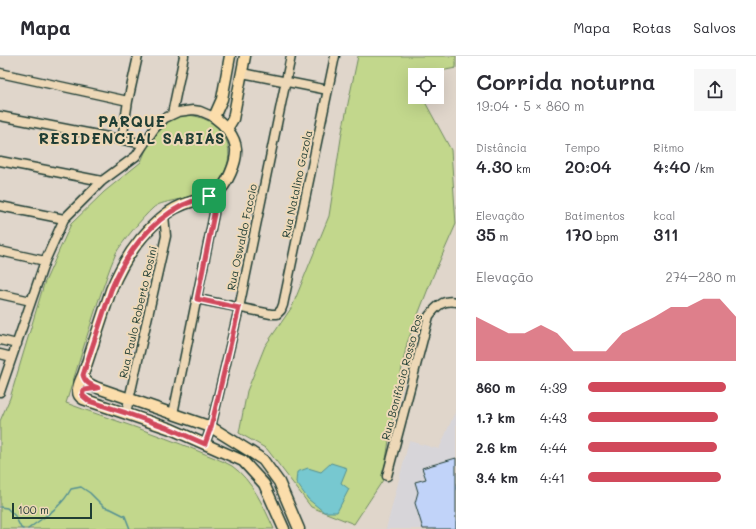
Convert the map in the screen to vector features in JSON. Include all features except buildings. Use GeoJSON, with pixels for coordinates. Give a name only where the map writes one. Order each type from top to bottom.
{"type":"FeatureCollection","features":[{"type":"Feature","properties":{"kind":"main road"},"geometry":{"type":"LineString","coordinates":[[230,56],[222,99],[214,117],[221,122],[233,139],[236,150],[231,172],[225,184],[216,193],[183,205],[164,216],[152,226],[125,260],[116,276],[78,389],[84,399],[171,429],[243,461],[264,484],[284,529]]}},
{"type":"Feature","properties":{"kind":"main road"},"geometry":{"type":"LineString","coordinates":[[227,129],[233,119],[245,56]]}},
{"type":"Feature","properties":{"kind":"main road"},"geometry":{"type":"LineString","coordinates":[[227,71],[242,73]]}},
{"type":"Feature","properties":{"kind":"main road"},"geometry":{"type":"LineString","coordinates":[[83,375],[84,380],[87,383],[98,388],[211,427],[239,443],[263,460],[279,482],[299,529]]}},
{"type":"Feature","properties":{"kind":"main road"},"geometry":{"type":"LineString","coordinates":[[84,399],[82,395],[83,391],[98,388]]}},
{"type":"Feature","properties":{"kind":"street"},"geometry":{"type":"LineString","coordinates":[[122,140],[137,56]]}},
{"type":"Feature","properties":{"kind":"street"},"geometry":{"type":"LineString","coordinates":[[172,114],[184,56]]}},
{"type":"Feature","properties":{"kind":"street","name":"Rua Oswaldo Faccio"},"geometry":{"type":"LineString","coordinates":[[205,444],[211,427],[239,308],[291,56]]}},
{"type":"Feature","properties":{"kind":"street","name":"Rua Natalino Gazola"},"geometry":{"type":"LineString","coordinates":[[239,308],[277,314],[283,305],[334,56]]}},
{"type":"Feature","properties":{"kind":"street"},"geometry":{"type":"LineString","coordinates":[[0,73],[128,101]]}},
{"type":"Feature","properties":{"kind":"street"},"geometry":{"type":"LineString","coordinates":[[242,73],[328,90]]}},
{"type":"Feature","properties":{"kind":"street"},"geometry":{"type":"LineString","coordinates":[[0,392],[31,301],[64,219],[102,181],[136,156],[159,123],[172,114],[186,110],[193,110],[200,111],[214,117]]}},
{"type":"Feature","properties":{"kind":"street"},"geometry":{"type":"LineString","coordinates":[[0,116],[144,144]]}},
{"type":"Feature","properties":{"kind":"street"},"geometry":{"type":"LineString","coordinates":[[0,161],[102,181]]}},
{"type":"Feature","properties":{"kind":"street"},"geometry":{"type":"LineString","coordinates":[[173,414],[214,214],[209,196]]}},
{"type":"Feature","properties":{"kind":"street"},"geometry":{"type":"LineString","coordinates":[[0,206],[64,219]]}},
{"type":"Feature","properties":{"kind":"street","name":"Rua Paulo Roberto Rosini"},"geometry":{"type":"LineString","coordinates":[[126,413],[166,236],[164,216]]}},
{"type":"Feature","properties":{"kind":"street"},"geometry":{"type":"LineString","coordinates":[[0,251],[46,261]]}},
{"type":"Feature","properties":{"kind":"street"},"geometry":{"type":"LineString","coordinates":[[0,294],[31,301]]}},
{"type":"Feature","properties":{"kind":"street"},"geometry":{"type":"LineString","coordinates":[[197,299],[239,308]]}},
{"type":"Feature","properties":{"kind":"street","name":"Rua Bonifácio Rosso Ros"},"geometry":{"type":"LineString","coordinates":[[387,476],[429,316],[436,306],[445,301],[456,302]]}},
{"type":"Feature","properties":{"kind":"street"},"geometry":{"type":"LineString","coordinates":[[0,340],[17,344]]}},
{"type":"Feature","properties":{"kind":"street"},"geometry":{"type":"LineString","coordinates":[[0,354],[12,357]]}},
{"type":"Feature","properties":{"kind":"shaded area"},"geometry":{"type":"Polygon","coordinates":[[[456,410],[456,529],[386,529],[409,441],[439,449],[456,410]]]}},
{"type":"Feature","properties":{"kind":"green space"},"geometry":{"type":"Polygon","coordinates":[[[358,56],[456,56],[456,68],[444,70],[444,68],[408,68],[408,104],[426,104],[451,150],[456,224],[433,276],[407,343],[394,407],[383,480],[354,524],[311,507],[267,449],[239,433],[247,391],[265,346],[292,307],[329,216],[342,132],[358,56]]]}},
{"type":"Feature","properties":{"kind":"green space"},"geometry":{"type":"Polygon","coordinates":[[[180,115],[203,119],[213,124],[221,131],[229,150],[228,161],[224,173],[215,185],[202,193],[187,198],[162,203],[155,207],[138,223],[119,248],[111,265],[98,302],[66,403],[165,438],[232,466],[251,486],[262,503],[274,529],[0,529],[0,421],[10,398],[44,284],[71,224],[104,192],[141,162],[149,142],[163,123],[180,115]]]}},
{"type":"Feature","properties":{"kind":"water"},"geometry":{"type":"Polygon","coordinates":[[[331,463],[347,468],[341,483],[349,489],[337,512],[324,512],[308,499],[296,482],[297,472],[308,468],[321,472],[331,463]]]}},
{"type":"Feature","properties":{"kind":"waterway"},"geometry":{"type":"LineString","coordinates":[[28,529],[57,507],[71,489],[81,487],[90,493],[104,507],[125,516],[130,529]]}},
{"type":"Feature","properties":{"kind":"waterway"},"geometry":{"type":"LineString","coordinates":[[0,507],[7,508],[15,516],[23,529]]}},
{"type":"Feature","properties":{"kind":"district","name":"PARQUE RESIDENCIAL SABIÁS"},"geometry":{"type":"Point","coordinates":[132,130]}},
{"type":"Feature","properties":{"kind":"route"},"geometry":{"type":"LineString","coordinates":[[209,196],[214,214],[197,299],[239,308],[211,427],[205,444],[171,429],[89,401],[82,395],[84,390],[98,388],[87,383],[84,380],[83,375],[116,276],[125,260],[152,226],[162,217],[183,205],[209,196]]}}]}
